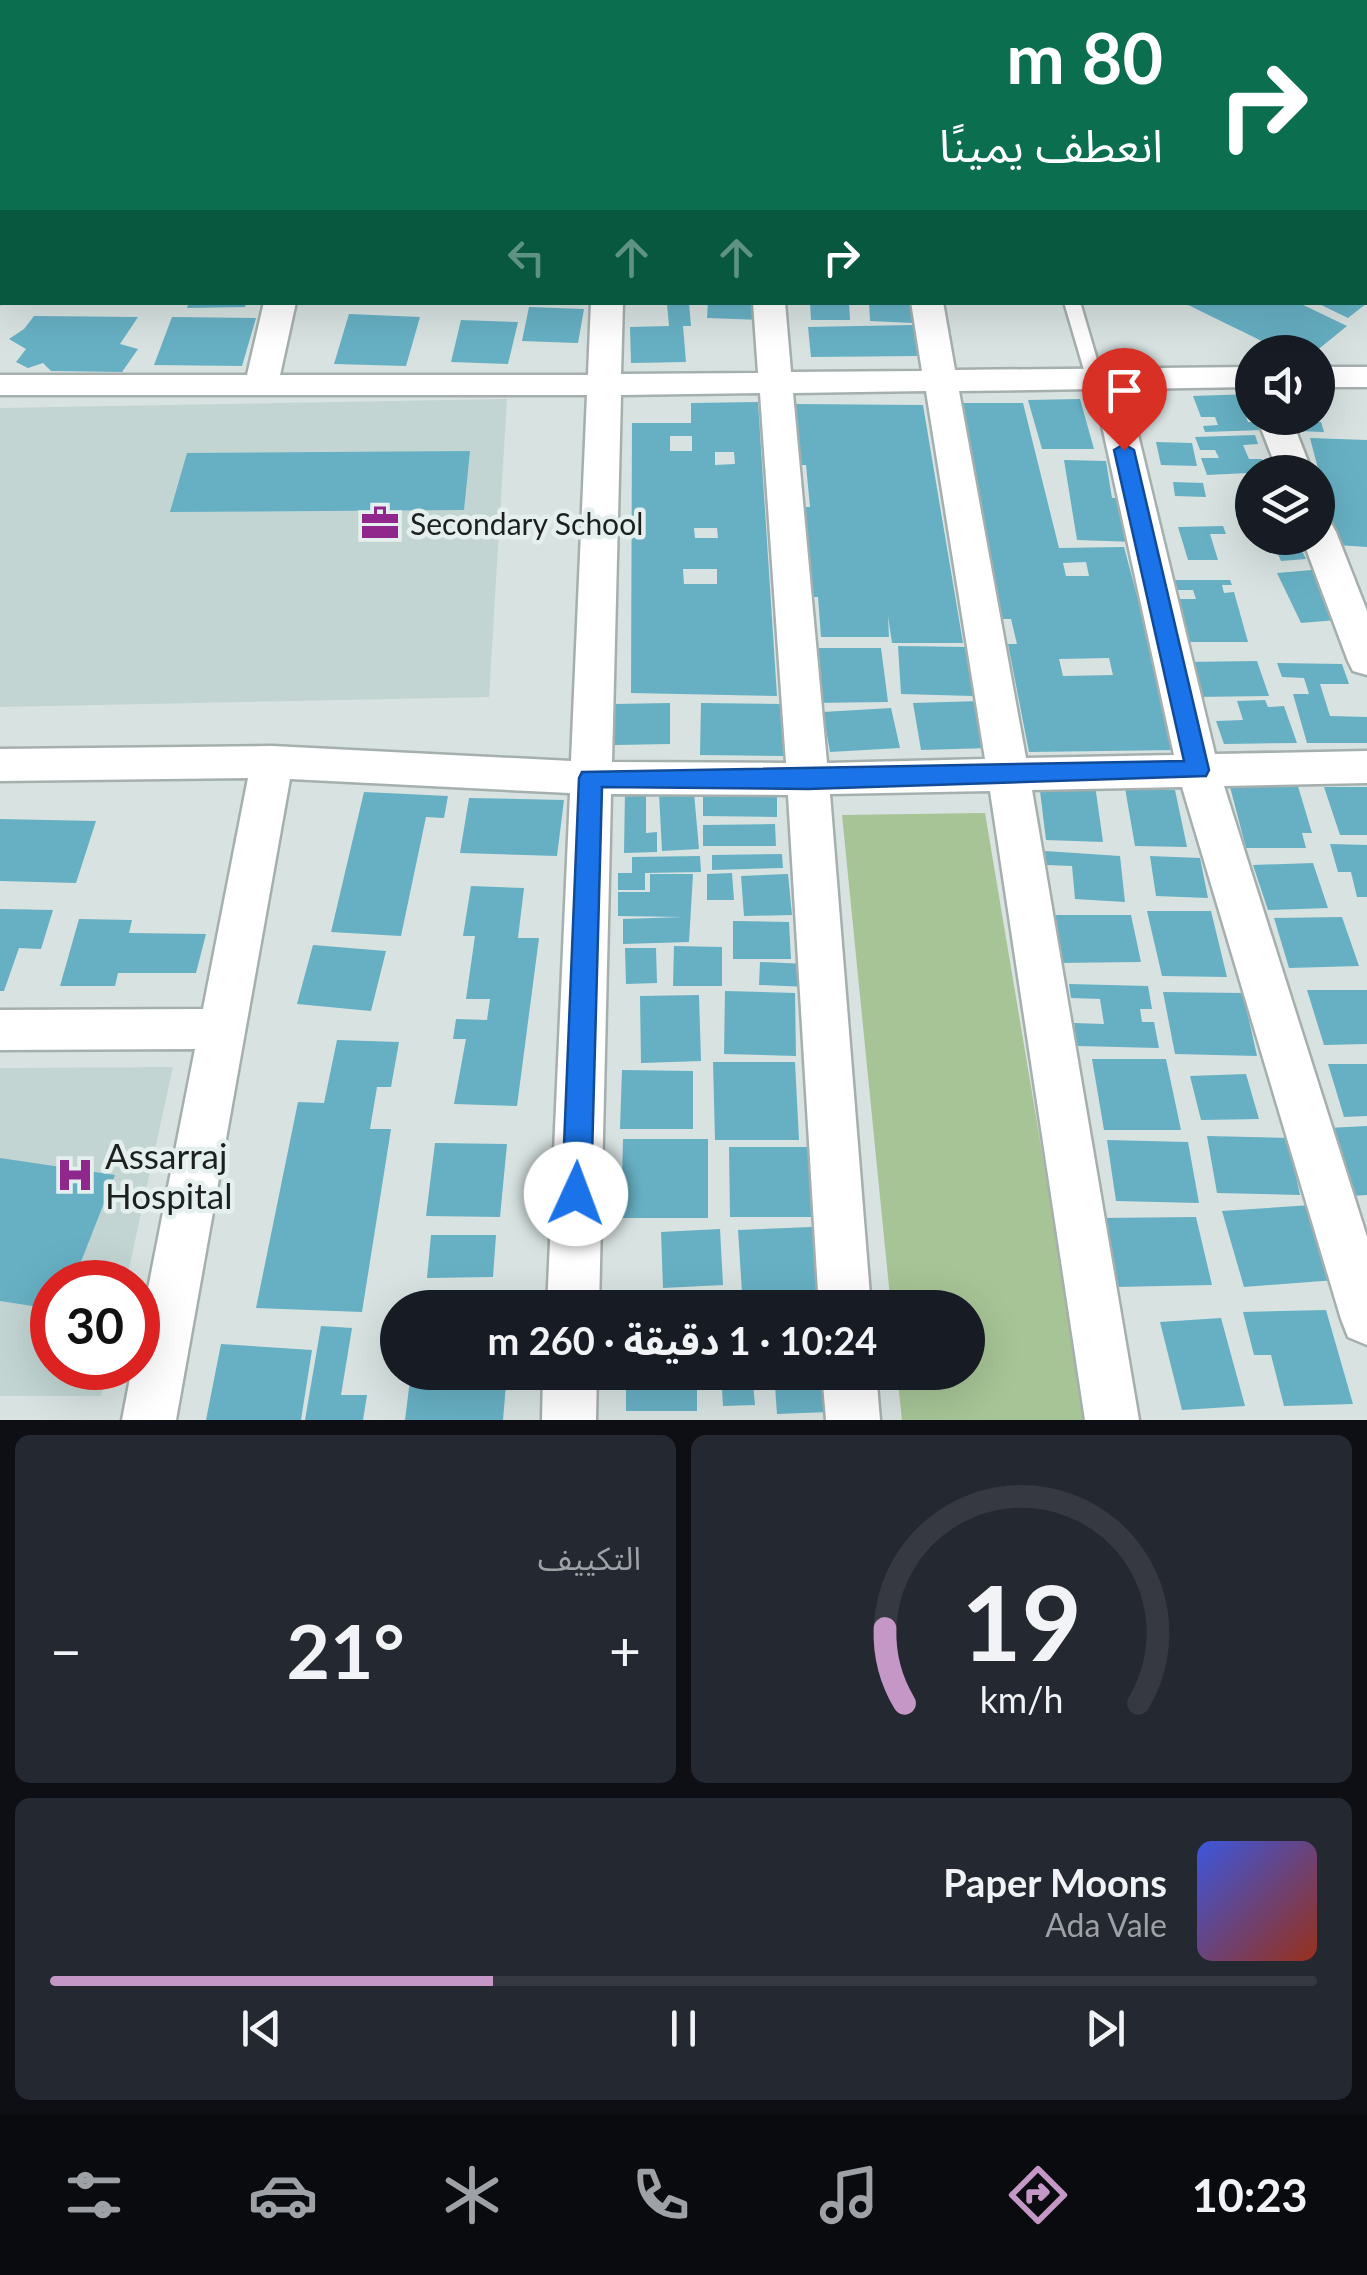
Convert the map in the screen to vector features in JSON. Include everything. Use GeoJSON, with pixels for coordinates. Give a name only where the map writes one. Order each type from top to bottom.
{"type":"FeatureCollection","features":[{"type":"Feature","properties":{"kind":"street"},"geometry":{"type":"LineString","coordinates":[[261,384],[279,305]]}},
{"type":"Feature","properties":{"kind":"street"},"geometry":{"type":"LineString","coordinates":[[573,1290],[607,305]]}},
{"type":"Feature","properties":{"kind":"street"},"geometry":{"type":"LineString","coordinates":[[769,305],[844,1290]]}},
{"type":"Feature","properties":{"kind":"street"},"geometry":{"type":"LineString","coordinates":[[928,305],[1112,1420]]}},
{"type":"Feature","properties":{"kind":"street"},"geometry":{"type":"LineString","coordinates":[[1335,377],[1367,376]]}},
{"type":"Feature","properties":{"kind":"street"},"geometry":{"type":"LineString","coordinates":[[0,385],[939,383],[1235,377]]}},
{"type":"Feature","properties":{"kind":"street"},"geometry":{"type":"LineString","coordinates":[[1102,380],[1198,770],[1367,1319]]}},
{"type":"Feature","properties":{"kind":"street"},"geometry":{"type":"LineString","coordinates":[[1327,555],[1367,661]]}},
{"type":"Feature","properties":{"kind":"street"},"geometry":{"type":"LineString","coordinates":[[0,766],[272,762],[591,778],[808,780],[1367,767]]}},
{"type":"Feature","properties":{"kind":"street"},"geometry":{"type":"LineString","coordinates":[[149,1420],[272,762]]}},
{"type":"Feature","properties":{"kind":"street"},"geometry":{"type":"LineString","coordinates":[[0,1030],[222,1029]]}},
{"type":"Feature","properties":{"kind":"street"},"geometry":{"type":"LineString","coordinates":[[568,1420],[569,1390]]}},
{"type":"Feature","properties":{"kind":"street"},"geometry":{"type":"LineString","coordinates":[[851,1390],[853,1420]]}},
{"type":"Feature","properties":{"kind":"lane"},"geometry":{"type":"LineString","coordinates":[[1073,305],[1102,380]]}},
{"type":"Feature","properties":{"kind":"shaded area"},"geometry":{"type":"Polygon","coordinates":[[[507,399],[489,697],[0,707],[0,408],[507,399]]]}},
{"type":"Feature","properties":{"kind":"shaded area","name":"Assarraj Hospital"},"geometry":{"type":"Polygon","coordinates":[[[173,1067],[131,1260],[30,1260],[30,1390],[102,1390],[101,1396],[0,1396],[0,1068],[173,1067]]]}},
{"type":"Feature","properties":{"kind":"green space"},"geometry":{"type":"Polygon","coordinates":[[[985,813],[1087,1420],[902,1420],[899,1390],[985,1390],[985,1290],[889,1290],[842,815],[985,813]]]}},
{"type":"Feature","properties":{"kind":"building"},"geometry":{"type":"Polygon","coordinates":[[[188,305],[245,305],[245,307],[187,308],[188,305]]]}},
{"type":"Feature","properties":{"kind":"building"},"geometry":{"type":"Polygon","coordinates":[[[667,305],[689,305],[691,326],[683,326],[686,362],[631,363],[630,327],[669,326],[667,305]]]}},
{"type":"Feature","properties":{"kind":"building"},"geometry":{"type":"Polygon","coordinates":[[[708,305],[763,305],[762,320],[707,318],[708,305]]]}},
{"type":"Feature","properties":{"kind":"building"},"geometry":{"type":"Polygon","coordinates":[[[810,305],[849,305],[850,320],[811,320],[810,305]]]}},
{"type":"Feature","properties":{"kind":"building"},"geometry":{"type":"Polygon","coordinates":[[[869,305],[912,305],[913,323],[870,321],[869,305]]]}},
{"type":"Feature","properties":{"kind":"building"},"geometry":{"type":"Polygon","coordinates":[[[1188,305],[1303,305],[1347,326],[1335,336],[1249,335],[1188,305]]]}},
{"type":"Feature","properties":{"kind":"building"},"geometry":{"type":"Polygon","coordinates":[[[1321,305],[1364,305],[1348,318],[1321,305]]]}},
{"type":"Feature","properties":{"kind":"building"},"geometry":{"type":"Polygon","coordinates":[[[529,307],[584,309],[578,343],[522,341],[529,307]]]}},
{"type":"Feature","properties":{"kind":"building"},"geometry":{"type":"Polygon","coordinates":[[[349,314],[420,317],[406,366],[334,364],[349,314]]]}},
{"type":"Feature","properties":{"kind":"building"},"geometry":{"type":"Polygon","coordinates":[[[34,316],[138,317],[120,344],[138,349],[122,372],[51,371],[43,363],[28,368],[16,362],[26,349],[9,339],[34,316]]]}},
{"type":"Feature","properties":{"kind":"building"},"geometry":{"type":"Polygon","coordinates":[[[172,317],[256,318],[242,366],[154,365],[172,317]]]}},
{"type":"Feature","properties":{"kind":"building"},"geometry":{"type":"Polygon","coordinates":[[[461,320],[518,322],[508,364],[451,362],[461,320]]]}},
{"type":"Feature","properties":{"kind":"building"},"geometry":{"type":"Polygon","coordinates":[[[913,325],[919,356],[811,357],[808,327],[913,325]]]}},
{"type":"Feature","properties":{"kind":"building"},"geometry":{"type":"Polygon","coordinates":[[[1235,395],[1235,431],[1205,432],[1203,426],[1218,425],[1215,417],[1201,417],[1193,396],[1235,395]]]}},
{"type":"Feature","properties":{"kind":"building"},"geometry":{"type":"Polygon","coordinates":[[[1080,399],[1094,449],[1042,449],[1028,400],[1080,399]]]}},
{"type":"Feature","properties":{"kind":"building"},"geometry":{"type":"Polygon","coordinates":[[[758,402],[777,696],[631,693],[632,423],[691,423],[691,403],[758,402]],[[670,436],[670,451],[692,451],[692,436],[670,436]],[[715,452],[715,465],[735,464],[734,452],[715,452]],[[694,528],[695,538],[718,538],[717,528],[694,528]],[[683,569],[684,584],[717,584],[717,569],[683,569]]]}},
{"type":"Feature","properties":{"kind":"building"},"geometry":{"type":"Polygon","coordinates":[[[957,403],[1023,403],[1059,548],[1124,547],[1178,750],[1029,752],[1008,644],[1017,644],[1011,619],[998,619],[957,403]],[[1086,562],[1063,563],[1066,576],[1089,576],[1086,562]],[[1109,658],[1059,659],[1063,676],[1113,675],[1109,658]]]}},
{"type":"Feature","properties":{"kind":"building"},"geometry":{"type":"Polygon","coordinates":[[[795,404],[923,405],[963,643],[892,643],[888,616],[889,637],[821,637],[818,597],[812,597],[804,507],[810,507],[806,465],[800,465],[795,404]]]}},
{"type":"Feature","properties":{"kind":"building"},"geometry":{"type":"Polygon","coordinates":[[[1255,435],[1258,444],[1243,445],[1247,455],[1235,455],[1235,474],[1207,475],[1201,458],[1219,458],[1215,450],[1200,450],[1195,437],[1255,435]]]}},
{"type":"Feature","properties":{"kind":"building"},"geometry":{"type":"Polygon","coordinates":[[[1310,438],[1367,440],[1367,547],[1338,545],[1335,455],[1314,455],[1310,438]]]}},
{"type":"Feature","properties":{"kind":"building"},"geometry":{"type":"Polygon","coordinates":[[[1156,442],[1192,443],[1197,466],[1161,465],[1156,442]]]}},
{"type":"Feature","properties":{"kind":"building"},"geometry":{"type":"Polygon","coordinates":[[[470,451],[464,510],[170,512],[187,453],[470,451]]]}},
{"type":"Feature","properties":{"kind":"building"},"geometry":{"type":"Polygon","coordinates":[[[1064,460],[1106,461],[1112,498],[1127,498],[1135,542],[1077,540],[1064,460]]]}},
{"type":"Feature","properties":{"kind":"building"},"geometry":{"type":"Polygon","coordinates":[[[1173,482],[1203,483],[1206,497],[1175,496],[1173,482]]]}},
{"type":"Feature","properties":{"kind":"building"},"geometry":{"type":"Polygon","coordinates":[[[1223,526],[1226,534],[1210,534],[1218,560],[1188,560],[1178,527],[1223,526]]]}},
{"type":"Feature","properties":{"kind":"building"},"geometry":{"type":"Polygon","coordinates":[[[1278,555],[1304,555],[1306,559],[1281,561],[1278,555]]]}},
{"type":"Feature","properties":{"kind":"building"},"geometry":{"type":"Polygon","coordinates":[[[1312,570],[1337,620],[1301,623],[1277,573],[1312,570]]]}},
{"type":"Feature","properties":{"kind":"building"},"geometry":{"type":"Polygon","coordinates":[[[1172,580],[1230,580],[1232,585],[1222,585],[1224,593],[1234,592],[1248,642],[1188,642],[1177,599],[1196,599],[1193,590],[1175,590],[1172,580]]]}},
{"type":"Feature","properties":{"kind":"building"},"geometry":{"type":"Polygon","coordinates":[[[898,646],[968,647],[973,696],[901,694],[898,646]]]}},
{"type":"Feature","properties":{"kind":"building"},"geometry":{"type":"Polygon","coordinates":[[[804,648],[881,648],[888,702],[808,703],[804,648]]]}},
{"type":"Feature","properties":{"kind":"building"},"geometry":{"type":"Polygon","coordinates":[[[1257,661],[1269,696],[1194,697],[1183,662],[1257,661]]]}},
{"type":"Feature","properties":{"kind":"building"},"geometry":{"type":"Polygon","coordinates":[[[1277,663],[1342,664],[1349,684],[1320,684],[1330,716],[1367,717],[1367,743],[1307,743],[1293,694],[1309,694],[1304,678],[1282,677],[1277,663]]]}},
{"type":"Feature","properties":{"kind":"building"},"geometry":{"type":"Polygon","coordinates":[[[1265,700],[1268,707],[1284,706],[1297,743],[1224,744],[1216,721],[1243,720],[1237,701],[1265,700]]]}},
{"type":"Feature","properties":{"kind":"building"},"geometry":{"type":"Polygon","coordinates":[[[980,701],[990,748],[921,750],[913,703],[980,701]]]}},
{"type":"Feature","properties":{"kind":"building"},"geometry":{"type":"Polygon","coordinates":[[[670,703],[670,744],[615,745],[614,704],[670,703]]]}},
{"type":"Feature","properties":{"kind":"building"},"geometry":{"type":"Polygon","coordinates":[[[701,703],[782,704],[784,756],[700,755],[701,703]]]}},
{"type":"Feature","properties":{"kind":"building"},"geometry":{"type":"Polygon","coordinates":[[[891,708],[900,748],[830,752],[823,712],[891,708]]]}},
{"type":"Feature","properties":{"kind":"building"},"geometry":{"type":"Polygon","coordinates":[[[1039,783],[1095,785],[1103,842],[1046,840],[1039,783]]]}},
{"type":"Feature","properties":{"kind":"building"},"geometry":{"type":"Polygon","coordinates":[[[1229,783],[1297,783],[1312,833],[1302,833],[1306,848],[1246,848],[1229,783]]]}},
{"type":"Feature","properties":{"kind":"building"},"geometry":{"type":"Polygon","coordinates":[[[1324,787],[1367,787],[1367,835],[1340,835],[1324,787]]]}},
{"type":"Feature","properties":{"kind":"building"},"geometry":{"type":"Polygon","coordinates":[[[1125,788],[1175,790],[1187,847],[1135,846],[1125,788]]]}},
{"type":"Feature","properties":{"kind":"building"},"geometry":{"type":"Polygon","coordinates":[[[625,790],[646,790],[646,833],[657,832],[657,852],[624,853],[625,790]]]}},
{"type":"Feature","properties":{"kind":"building"},"geometry":{"type":"Polygon","coordinates":[[[703,791],[777,793],[777,817],[703,816],[703,791]]]}},
{"type":"Feature","properties":{"kind":"building"},"geometry":{"type":"Polygon","coordinates":[[[364,792],[448,796],[444,818],[426,817],[401,936],[331,932],[364,792]]]}},
{"type":"Feature","properties":{"kind":"building"},"geometry":{"type":"Polygon","coordinates":[[[694,793],[699,849],[662,851],[659,794],[694,793]]]}},
{"type":"Feature","properties":{"kind":"building"},"geometry":{"type":"Polygon","coordinates":[[[469,798],[564,800],[557,856],[460,853],[469,798]]]}},
{"type":"Feature","properties":{"kind":"building"},"geometry":{"type":"Polygon","coordinates":[[[0,819],[96,821],[76,883],[0,881],[0,819]]]}},
{"type":"Feature","properties":{"kind":"building"},"geometry":{"type":"Polygon","coordinates":[[[775,824],[776,846],[703,846],[703,825],[775,824]]]}},
{"type":"Feature","properties":{"kind":"building"},"geometry":{"type":"Polygon","coordinates":[[[1330,844],[1367,845],[1367,897],[1357,897],[1351,872],[1338,872],[1330,844]]]}},
{"type":"Feature","properties":{"kind":"building"},"geometry":{"type":"Polygon","coordinates":[[[1045,851],[1120,856],[1125,902],[1075,899],[1072,866],[1046,865],[1045,851]]]}},
{"type":"Feature","properties":{"kind":"building"},"geometry":{"type":"Polygon","coordinates":[[[782,854],[783,868],[712,870],[712,855],[782,854]]]}},
{"type":"Feature","properties":{"kind":"building"},"geometry":{"type":"Polygon","coordinates":[[[700,856],[701,872],[645,873],[645,890],[618,890],[618,873],[632,873],[632,857],[700,856]]]}},
{"type":"Feature","properties":{"kind":"building"},"geometry":{"type":"Polygon","coordinates":[[[1150,856],[1200,858],[1208,898],[1156,896],[1150,856]]]}},
{"type":"Feature","properties":{"kind":"building"},"geometry":{"type":"Polygon","coordinates":[[[1313,863],[1328,908],[1268,910],[1253,865],[1313,863]]]}},
{"type":"Feature","properties":{"kind":"building"},"geometry":{"type":"Polygon","coordinates":[[[732,873],[734,900],[707,900],[707,874],[732,873]]]}},
{"type":"Feature","properties":{"kind":"building"},"geometry":{"type":"Polygon","coordinates":[[[650,874],[693,874],[689,942],[623,944],[623,919],[683,917],[618,916],[618,892],[650,892],[650,874]]]}},
{"type":"Feature","properties":{"kind":"building"},"geometry":{"type":"Polygon","coordinates":[[[788,874],[792,915],[744,916],[741,876],[788,874]]]}},
{"type":"Feature","properties":{"kind":"building"},"geometry":{"type":"Polygon","coordinates":[[[471,886],[524,888],[518,938],[539,938],[517,1106],[454,1104],[466,1039],[453,1039],[456,1019],[487,1020],[490,999],[466,999],[475,936],[463,936],[471,886]]]}},
{"type":"Feature","properties":{"kind":"building"},"geometry":{"type":"Polygon","coordinates":[[[0,909],[53,910],[41,949],[19,948],[4,991],[0,991],[0,909]]]}},
{"type":"Feature","properties":{"kind":"building"},"geometry":{"type":"Polygon","coordinates":[[[1147,911],[1211,911],[1227,977],[1162,976],[1147,911]]]}},
{"type":"Feature","properties":{"kind":"building"},"geometry":{"type":"Polygon","coordinates":[[[1046,915],[1131,915],[1141,962],[1055,963],[1046,915]]]}},
{"type":"Feature","properties":{"kind":"building"},"geometry":{"type":"Polygon","coordinates":[[[1342,917],[1359,966],[1289,968],[1274,918],[1342,917]]]}},
{"type":"Feature","properties":{"kind":"building"},"geometry":{"type":"Polygon","coordinates":[[[79,919],[132,920],[129,933],[206,934],[196,973],[118,973],[115,986],[60,986],[79,919]]]}},
{"type":"Feature","properties":{"kind":"building"},"geometry":{"type":"Polygon","coordinates":[[[733,921],[789,922],[791,959],[733,959],[733,921]]]}},
{"type":"Feature","properties":{"kind":"building"},"geometry":{"type":"Polygon","coordinates":[[[313,945],[386,951],[371,1011],[297,1004],[313,945]]]}},
{"type":"Feature","properties":{"kind":"building"},"geometry":{"type":"Polygon","coordinates":[[[674,946],[722,947],[722,986],[673,986],[674,946]]]}},
{"type":"Feature","properties":{"kind":"building"},"geometry":{"type":"Polygon","coordinates":[[[625,948],[656,948],[657,983],[626,984],[625,948]]]}},
{"type":"Feature","properties":{"kind":"building"},"geometry":{"type":"Polygon","coordinates":[[[760,962],[808,964],[808,987],[759,985],[760,962]]]}},
{"type":"Feature","properties":{"kind":"building"},"geometry":{"type":"Polygon","coordinates":[[[1069,984],[1148,986],[1152,1009],[1140,1009],[1142,1022],[1154,1022],[1159,1048],[1077,1046],[1074,1023],[1104,1024],[1100,999],[1071,998],[1069,984]]]}},
{"type":"Feature","properties":{"kind":"building"},"geometry":{"type":"Polygon","coordinates":[[[1307,990],[1367,990],[1367,1044],[1324,1045],[1307,990]]]}},
{"type":"Feature","properties":{"kind":"building"},"geometry":{"type":"Polygon","coordinates":[[[725,991],[795,993],[796,1056],[724,1054],[725,991]]]}},
{"type":"Feature","properties":{"kind":"building"},"geometry":{"type":"Polygon","coordinates":[[[1163,992],[1243,993],[1257,1056],[1175,1054],[1163,992]]]}},
{"type":"Feature","properties":{"kind":"building"},"geometry":{"type":"Polygon","coordinates":[[[699,995],[701,1061],[641,1063],[640,996],[699,995]]]}},
{"type":"Feature","properties":{"kind":"building"},"geometry":{"type":"Polygon","coordinates":[[[337,1040],[399,1042],[391,1087],[377,1087],[370,1129],[391,1129],[362,1312],[256,1308],[298,1102],[324,1103],[337,1040]]]}},
{"type":"Feature","properties":{"kind":"building"},"geometry":{"type":"Polygon","coordinates":[[[1092,1059],[1166,1059],[1181,1130],[1104,1130],[1092,1059]]]}},
{"type":"Feature","properties":{"kind":"building"},"geometry":{"type":"Polygon","coordinates":[[[713,1062],[795,1062],[799,1140],[715,1140],[713,1062]]]}},
{"type":"Feature","properties":{"kind":"building"},"geometry":{"type":"Polygon","coordinates":[[[1328,1064],[1367,1064],[1367,1116],[1344,1117],[1328,1064]]]}},
{"type":"Feature","properties":{"kind":"building"},"geometry":{"type":"Polygon","coordinates":[[[622,1070],[693,1071],[693,1129],[620,1129],[622,1070]]]}},
{"type":"Feature","properties":{"kind":"building"},"geometry":{"type":"Polygon","coordinates":[[[1246,1074],[1259,1119],[1201,1120],[1190,1076],[1246,1074]]]}},
{"type":"Feature","properties":{"kind":"building"},"geometry":{"type":"Polygon","coordinates":[[[1367,1126],[1367,1195],[1350,1196],[1328,1128],[1367,1126]]]}},
{"type":"Feature","properties":{"kind":"building"},"geometry":{"type":"Polygon","coordinates":[[[1207,1136],[1288,1138],[1300,1195],[1217,1193],[1207,1136]]]}},
{"type":"Feature","properties":{"kind":"building"},"geometry":{"type":"Polygon","coordinates":[[[623,1139],[708,1139],[708,1218],[621,1218],[623,1139]]]}},
{"type":"Feature","properties":{"kind":"building"},"geometry":{"type":"Polygon","coordinates":[[[1107,1140],[1188,1142],[1199,1203],[1116,1201],[1107,1140]]]}},
{"type":"Feature","properties":{"kind":"building"},"geometry":{"type":"Polygon","coordinates":[[[435,1143],[507,1144],[500,1217],[426,1216],[435,1143]]]}},
{"type":"Feature","properties":{"kind":"building"},"geometry":{"type":"Polygon","coordinates":[[[729,1147],[813,1147],[817,1217],[730,1217],[729,1147]]]}},
{"type":"Feature","properties":{"kind":"building"},"geometry":{"type":"Polygon","coordinates":[[[0,1158],[115,1175],[82,1260],[30,1260],[30,1306],[0,1301],[0,1158]]]}},
{"type":"Feature","properties":{"kind":"building"},"geometry":{"type":"Polygon","coordinates":[[[1312,1205],[1336,1280],[1244,1287],[1222,1211],[1312,1205]]]}},
{"type":"Feature","properties":{"kind":"building"},"geometry":{"type":"Polygon","coordinates":[[[1196,1217],[1212,1285],[1114,1287],[1100,1218],[1196,1217]]]}},
{"type":"Feature","properties":{"kind":"building"},"geometry":{"type":"Polygon","coordinates":[[[812,1227],[818,1290],[742,1290],[738,1230],[812,1227]]]}},
{"type":"Feature","properties":{"kind":"building"},"geometry":{"type":"Polygon","coordinates":[[[720,1229],[723,1285],[663,1288],[661,1232],[720,1229]]]}},
{"type":"Feature","properties":{"kind":"building"},"geometry":{"type":"Polygon","coordinates":[[[431,1235],[496,1235],[493,1277],[427,1278],[431,1235]]]}},
{"type":"Feature","properties":{"kind":"building"},"geometry":{"type":"Polygon","coordinates":[[[1326,1310],[1353,1404],[1284,1406],[1271,1355],[1254,1355],[1243,1312],[1326,1310]]]}},
{"type":"Feature","properties":{"kind":"building"},"geometry":{"type":"Polygon","coordinates":[[[1221,1318],[1245,1406],[1182,1410],[1160,1322],[1221,1318]]]}},
{"type":"Feature","properties":{"kind":"building"},"geometry":{"type":"Polygon","coordinates":[[[321,1326],[352,1328],[341,1395],[367,1395],[363,1420],[305,1420],[321,1326]]]}},
{"type":"Feature","properties":{"kind":"building"},"geometry":{"type":"Polygon","coordinates":[[[221,1344],[312,1350],[301,1420],[206,1420],[221,1344]]]}},
{"type":"Feature","properties":{"kind":"building"},"geometry":{"type":"Polygon","coordinates":[[[409,1390],[506,1390],[503,1420],[405,1420],[409,1390]]]}},
{"type":"Feature","properties":{"kind":"building"},"geometry":{"type":"Polygon","coordinates":[[[626,1390],[697,1390],[697,1411],[626,1411],[626,1390]]]}},
{"type":"Feature","properties":{"kind":"building"},"geometry":{"type":"Polygon","coordinates":[[[722,1390],[754,1390],[755,1405],[723,1406],[722,1390]]]}},
{"type":"Feature","properties":{"kind":"building"},"geometry":{"type":"Polygon","coordinates":[[[775,1390],[826,1390],[828,1412],[777,1414],[775,1390]]]}},
{"type":"Feature","properties":{"kind":"place","name":"Secondary School"},"geometry":{"type":"Point","coordinates":[380,523]}},
{"type":"Feature","properties":{"kind":"place","name":"Assarraj Hospital"},"geometry":{"type":"Point","coordinates":[75,1175]}},
{"type":"Feature","properties":{"kind":"route"},"geometry":{"type":"LineString","coordinates":[[576,1194],[591,778],[808,780],[1198,770],[1124,450]]}}]}
